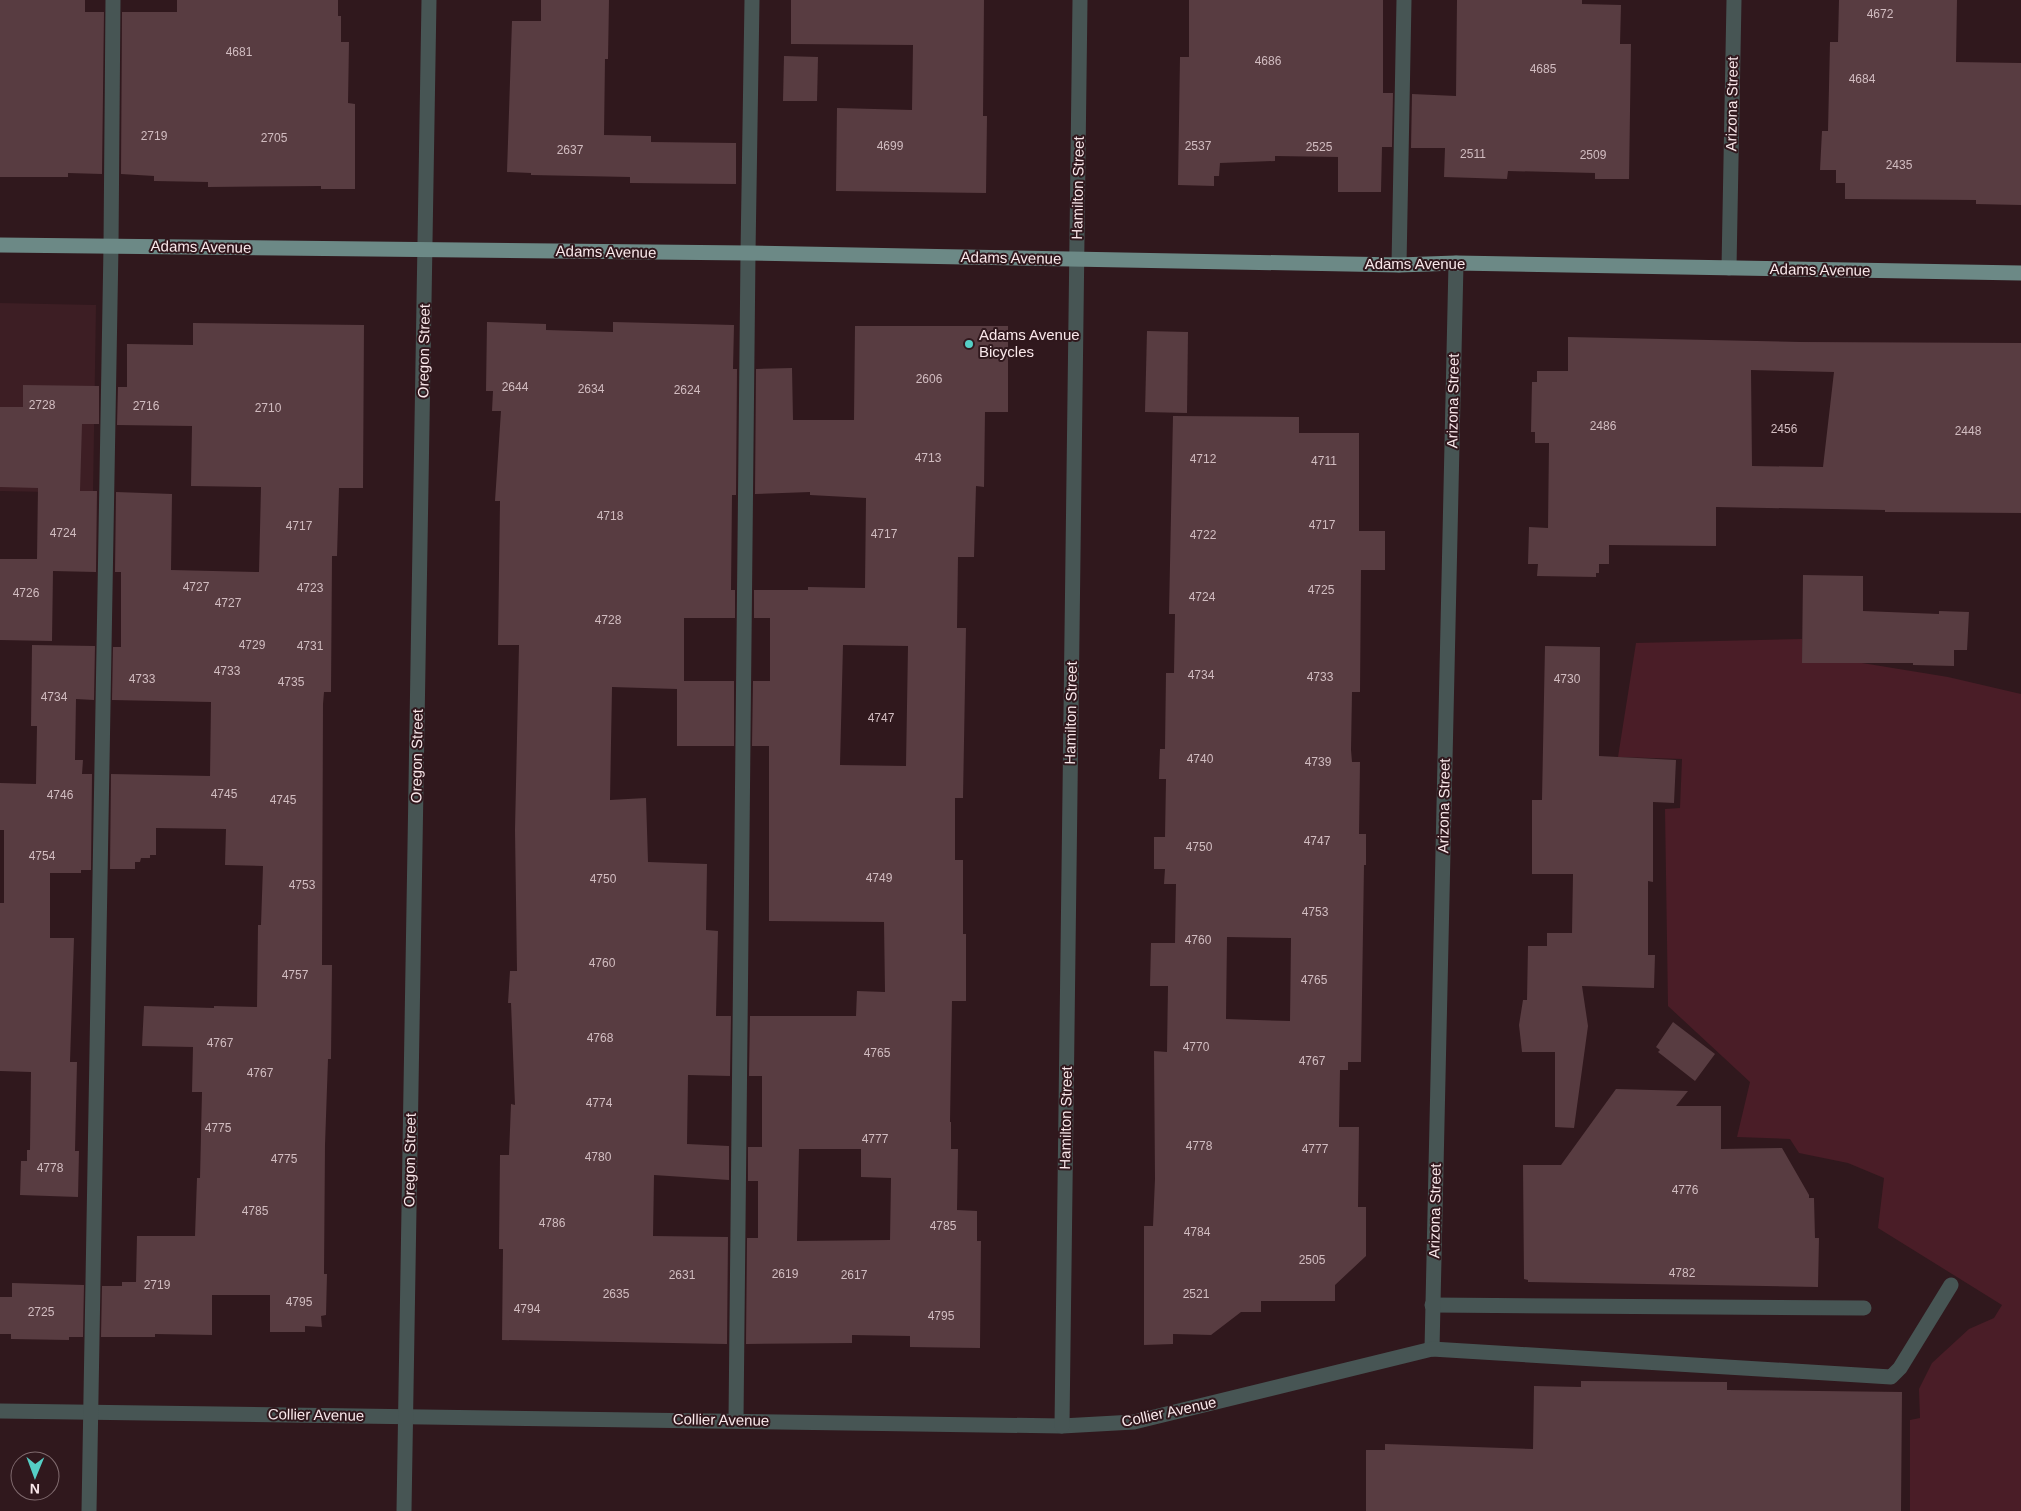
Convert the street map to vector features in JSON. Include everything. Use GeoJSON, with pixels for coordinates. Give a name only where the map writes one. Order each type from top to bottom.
{"type":"FeatureCollection","features":[{"type":"Feature","properties":{"kind":"main road","name":"Adams Avenue"},"geometry":{"type":"LineString","coordinates":[[0,245],[748,253],[1399,265],[1456,263],[2021,273]]}},
{"type":"Feature","properties":{"kind":"street"},"geometry":{"type":"LineString","coordinates":[[89,1511],[111,246],[113,0]]}},
{"type":"Feature","properties":{"kind":"street","name":"Oregon Street"},"geometry":{"type":"LineString","coordinates":[[404,1511],[429,0]]}},
{"type":"Feature","properties":{"kind":"street"},"geometry":{"type":"LineString","coordinates":[[736,1420],[752,0]]}},
{"type":"Feature","properties":{"kind":"street","name":"Hamilton Street"},"geometry":{"type":"LineString","coordinates":[[1062,1426],[1080,0]]}},
{"type":"Feature","properties":{"kind":"street"},"geometry":{"type":"LineString","coordinates":[[1399,265],[1404,0]]}},
{"type":"Feature","properties":{"kind":"street","name":"Arizona Street"},"geometry":{"type":"LineString","coordinates":[[1730,268],[1734,0]]}},
{"type":"Feature","properties":{"kind":"street","name":"Arizona Street"},"geometry":{"type":"LineString","coordinates":[[1432,1349],[1456,263]]}},
{"type":"Feature","properties":{"kind":"street","name":"Collier Avenue"},"geometry":{"type":"LineString","coordinates":[[0,1411],[1062,1426],[1134,1422],[1432,1349],[1891,1377],[1900,1368],[1951,1285]]}},
{"type":"Feature","properties":{"kind":"street"},"geometry":{"type":"LineString","coordinates":[[1432,1305],[1864,1308]]}},
{"type":"Feature","properties":{"kind":"shaded area"},"geometry":{"type":"Polygon","coordinates":[[[0,303],[96,305],[93,493],[0,491],[0,303]]]}},
{"type":"Feature","properties":{"kind":"shaded area"},"geometry":{"type":"Polygon","coordinates":[[[1802,639],[1802,662],[1862,663],[1948,677],[2021,694],[2021,1511],[1910,1511],[1910,1420],[1920,1418],[1919,1389],[1932,1363],[1969,1329],[1994,1318],[2002,1305],[1878,1228],[1884,1178],[1848,1163],[1799,1153],[1790,1139],[1737,1137],[1750,1082],[1668,1006],[1665,809],[1680,808],[1682,759],[1618,757],[1636,643],[1802,639]]]}},
{"type":"Feature","properties":{"kind":"building"},"geometry":{"type":"Polygon","coordinates":[[[0,0],[85,0],[85,12],[104,12],[102,174],[68,173],[68,177],[0,177],[0,0]]]}},
{"type":"Feature","properties":{"kind":"building"},"geometry":{"type":"Polygon","coordinates":[[[177,0],[338,0],[338,16],[341,16],[341,42],[349,42],[348,103],[355,104],[355,189],[321,189],[321,186],[208,187],[208,182],[154,181],[154,176],[121,174],[122,12],[177,12],[177,0]]]}},
{"type":"Feature","properties":{"kind":"building"},"geometry":{"type":"Polygon","coordinates":[[[541,0],[609,0],[608,59],[605,59],[604,135],[651,136],[651,142],[736,143],[736,184],[630,183],[630,177],[531,175],[531,173],[507,172],[512,21],[541,21],[541,0]]]}},
{"type":"Feature","properties":{"kind":"building"},"geometry":{"type":"Polygon","coordinates":[[[791,0],[984,0],[983,116],[987,116],[986,193],[836,191],[837,108],[912,110],[913,45],[791,44],[791,0]]]}},
{"type":"Feature","properties":{"kind":"building"},"geometry":{"type":"Polygon","coordinates":[[[1189,0],[1383,0],[1383,93],[1393,93],[1392,147],[1382,147],[1381,192],[1338,192],[1338,157],[1275,156],[1275,161],[1220,163],[1219,176],[1214,176],[1214,186],[1178,185],[1180,57],[1189,57],[1189,0]]]}},
{"type":"Feature","properties":{"kind":"building"},"geometry":{"type":"Polygon","coordinates":[[[1457,0],[1582,0],[1582,4],[1621,5],[1620,44],[1631,44],[1629,179],[1595,179],[1595,173],[1508,171],[1507,179],[1444,177],[1445,148],[1411,148],[1412,94],[1456,96],[1457,0]]]}},
{"type":"Feature","properties":{"kind":"building"},"geometry":{"type":"Polygon","coordinates":[[[1839,0],[1957,0],[1956,62],[2021,63],[2021,205],[1976,204],[1976,200],[1845,199],[1845,183],[1836,183],[1836,170],[1820,170],[1822,131],[1828,131],[1830,42],[1838,42],[1839,0]]]}},
{"type":"Feature","properties":{"kind":"building"},"geometry":{"type":"Polygon","coordinates":[[[784,56],[818,57],[817,101],[783,101],[784,56]]]}},
{"type":"Feature","properties":{"kind":"building"},"geometry":{"type":"Polygon","coordinates":[[[487,322],[546,324],[546,330],[613,332],[613,322],[734,325],[733,369],[737,369],[736,495],[732,495],[731,590],[735,590],[735,618],[684,618],[684,681],[734,681],[734,746],[677,746],[677,689],[612,687],[610,800],[646,798],[648,862],[707,864],[706,930],[718,931],[716,1016],[731,1016],[730,1076],[688,1075],[687,1144],[729,1146],[729,1180],[654,1175],[653,1236],[728,1237],[727,1344],[502,1340],[503,1249],[499,1249],[500,1155],[509,1155],[511,1104],[515,1105],[511,1003],[508,1003],[510,971],[517,971],[515,830],[519,645],[498,645],[500,501],[495,501],[501,411],[492,411],[493,391],[486,391],[487,322]]]}},
{"type":"Feature","properties":{"kind":"building"},"geometry":{"type":"Polygon","coordinates":[[[193,323],[364,325],[363,488],[339,488],[337,556],[332,556],[331,692],[324,692],[323,704],[322,965],[332,965],[331,1059],[328,1059],[325,1145],[324,1274],[327,1274],[326,1315],[321,1316],[322,1327],[305,1326],[305,1332],[270,1332],[270,1295],[212,1295],[212,1335],[155,1334],[155,1337],[101,1337],[102,1286],[122,1286],[122,1282],[136,1282],[137,1236],[195,1236],[197,1178],[200,1178],[202,1092],[192,1092],[193,1047],[142,1046],[144,1006],[257,1007],[258,925],[261,925],[263,866],[225,865],[226,829],[156,828],[156,855],[150,855],[150,858],[141,858],[140,862],[135,862],[135,869],[110,869],[111,774],[210,776],[211,702],[112,700],[113,647],[121,647],[121,572],[115,572],[116,492],[172,494],[171,570],[259,572],[261,487],[191,486],[192,426],[117,425],[118,387],[127,387],[127,344],[193,345],[193,323]]]}},
{"type":"Feature","properties":{"kind":"building"},"geometry":{"type":"Polygon","coordinates":[[[855,326],[1008,326],[1008,412],[985,412],[984,487],[976,486],[974,557],[958,557],[957,628],[966,628],[963,798],[955,798],[955,860],[963,860],[963,934],[966,934],[966,1001],[952,1001],[950,1122],[951,1149],[958,1149],[957,1210],[977,1211],[977,1241],[981,1241],[980,1348],[910,1347],[910,1336],[852,1335],[852,1343],[746,1344],[747,1238],[758,1238],[758,1181],[748,1181],[748,1147],[762,1147],[762,1076],[749,1076],[750,1016],[856,1016],[857,991],[885,992],[884,922],[769,921],[769,746],[752,746],[753,681],[770,681],[770,618],[754,618],[754,590],[808,590],[808,587],[865,588],[866,498],[810,495],[810,492],[755,494],[756,369],[792,368],[793,420],[854,420],[855,326]],[[843,645],[840,765],[906,766],[908,646],[843,645]],[[799,1149],[797,1241],[890,1240],[891,1178],[861,1177],[861,1149],[799,1149]]]}},
{"type":"Feature","properties":{"kind":"building"},"geometry":{"type":"Polygon","coordinates":[[[1147,331],[1188,332],[1187,413],[1145,412],[1147,331]]]}},
{"type":"Feature","properties":{"kind":"building"},"geometry":{"type":"Polygon","coordinates":[[[1568,337],[1800,342],[2021,343],[2021,513],[1885,512],[1885,510],[1716,507],[1716,546],[1609,545],[1609,564],[1599,564],[1599,573],[1596,573],[1596,577],[1537,576],[1538,564],[1528,564],[1529,527],[1548,528],[1549,443],[1535,443],[1535,432],[1531,432],[1532,382],[1537,382],[1537,371],[1568,371],[1568,337]],[[1751,370],[1752,466],[1823,467],[1834,372],[1751,370]]]}},
{"type":"Feature","properties":{"kind":"building"},"geometry":{"type":"Polygon","coordinates":[[[23,385],[99,386],[99,424],[82,424],[80,491],[97,491],[96,572],[53,571],[52,641],[0,640],[0,559],[37,559],[38,488],[0,487],[0,407],[23,407],[23,385]]]}},
{"type":"Feature","properties":{"kind":"building"},"geometry":{"type":"Polygon","coordinates":[[[1173,416],[1299,417],[1299,433],[1359,433],[1359,531],[1385,531],[1385,570],[1361,570],[1360,692],[1352,692],[1351,750],[1352,762],[1360,762],[1359,834],[1366,834],[1361,1062],[1348,1062],[1348,1070],[1340,1070],[1339,1127],[1359,1127],[1358,1207],[1366,1207],[1366,1256],[1335,1285],[1335,1301],[1261,1301],[1261,1312],[1241,1312],[1211,1335],[1173,1334],[1173,1344],[1144,1345],[1144,1226],[1153,1226],[1155,1179],[1154,1051],[1167,1052],[1168,986],[1150,986],[1151,943],[1175,943],[1176,884],[1164,884],[1165,869],[1154,869],[1154,837],[1165,837],[1166,779],[1159,779],[1160,749],[1165,749],[1166,673],[1174,673],[1175,614],[1169,614],[1173,416]],[[1227,937],[1226,1019],[1290,1021],[1291,938],[1227,937]]]}},
{"type":"Feature","properties":{"kind":"building"},"geometry":{"type":"Polygon","coordinates":[[[1803,575],[1863,576],[1863,611],[1939,614],[1939,611],[1969,612],[1967,650],[1954,650],[1954,666],[1913,665],[1913,663],[1802,663],[1803,575]]]}},
{"type":"Feature","properties":{"kind":"building"},"geometry":{"type":"Polygon","coordinates":[[[32,645],[95,646],[94,700],[76,699],[75,760],[83,760],[82,774],[92,774],[91,870],[81,870],[81,873],[50,873],[50,938],[74,938],[70,1062],[77,1062],[75,1151],[79,1151],[78,1197],[20,1195],[21,1161],[27,1161],[27,1150],[30,1150],[31,1072],[0,1071],[0,903],[4,903],[4,830],[0,830],[0,783],[36,784],[37,726],[31,726],[32,645]]]}},
{"type":"Feature","properties":{"kind":"building"},"geometry":{"type":"Polygon","coordinates":[[[1545,646],[1600,647],[1599,756],[1676,760],[1674,803],[1653,802],[1653,882],[1648,881],[1648,955],[1655,955],[1654,988],[1582,986],[1588,1026],[1574,1128],[1555,1127],[1555,1052],[1522,1052],[1519,1025],[1523,1000],[1527,1000],[1528,946],[1547,946],[1547,933],[1572,933],[1573,874],[1532,874],[1532,800],[1542,800],[1545,646]]]}},
{"type":"Feature","properties":{"kind":"building"},"geometry":{"type":"Polygon","coordinates":[[[1673,1022],[1715,1054],[1695,1081],[1658,1052],[1660,1050],[1656,1047],[1673,1022]]]}},
{"type":"Feature","properties":{"kind":"building"},"geometry":{"type":"Polygon","coordinates":[[[1616,1089],[1688,1091],[1676,1106],[1721,1106],[1721,1149],[1782,1148],[1809,1198],[1814,1198],[1815,1238],[1819,1238],[1818,1287],[1528,1282],[1528,1280],[1524,1279],[1523,1165],[1561,1165],[1616,1089]]]}},
{"type":"Feature","properties":{"kind":"building"},"geometry":{"type":"Polygon","coordinates":[[[12,1283],[84,1285],[83,1337],[69,1337],[69,1340],[11,1339],[11,1334],[0,1334],[0,1297],[12,1297],[12,1283]]]}},
{"type":"Feature","properties":{"kind":"building"},"geometry":{"type":"Polygon","coordinates":[[[1581,1381],[1727,1382],[1727,1390],[1902,1392],[1901,1511],[1366,1511],[1366,1450],[1385,1450],[1385,1444],[1533,1449],[1534,1386],[1581,1387],[1581,1381]]]}},
{"type":"Feature","properties":{"kind":"place","name":"Adams Avenue Bicycles"},"geometry":{"type":"Point","coordinates":[969,344]}}]}
